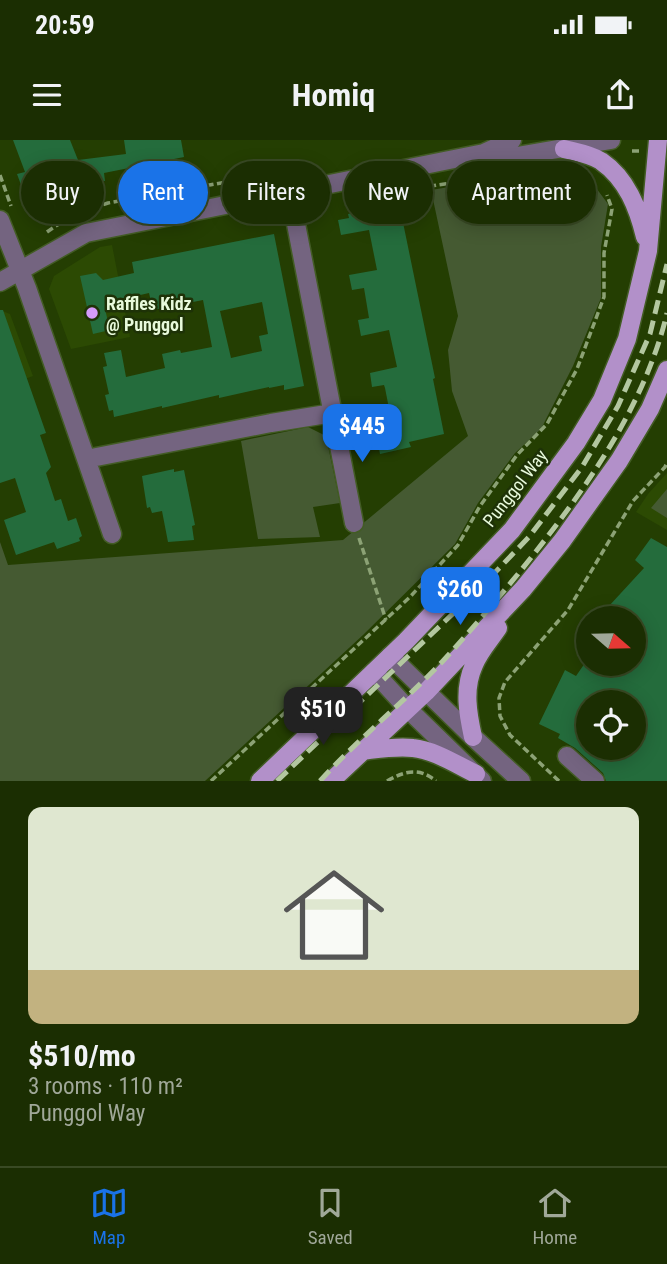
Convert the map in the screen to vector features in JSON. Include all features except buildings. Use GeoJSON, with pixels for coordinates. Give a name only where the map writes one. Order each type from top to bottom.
{"type":"FeatureCollection","features":[{"type":"Feature","properties":{"kind":"main road","name":"Punggol Way"},"geometry":{"type":"LineString","coordinates":[[260,781],[374,672],[512,530],[576,443],[602,400],[627,339],[648,251],[658,140]]}},
{"type":"Feature","properties":{"kind":"main road"},"geometry":{"type":"LineString","coordinates":[[564,149],[589,155],[601,161],[614,173],[631,194],[639,213],[648,251]]}},
{"type":"Feature","properties":{"kind":"main road"},"geometry":{"type":"LineString","coordinates":[[331,781],[426,692],[523,589],[562,541],[619,461],[650,409],[667,370]]}},
{"type":"Feature","properties":{"kind":"main road"},"geometry":{"type":"LineString","coordinates":[[473,737],[467,692],[473,666],[523,589]]}},
{"type":"Feature","properties":{"kind":"main road"},"geometry":{"type":"LineString","coordinates":[[362,751],[415,748],[431,753],[479,778]]}},
{"type":"Feature","properties":{"kind":"street"},"geometry":{"type":"LineString","coordinates":[[330,184],[484,153],[512,140]]}},
{"type":"Feature","properties":{"kind":"street"},"geometry":{"type":"LineString","coordinates":[[484,153],[517,156],[611,140]]}},
{"type":"Feature","properties":{"kind":"street"},"geometry":{"type":"LineString","coordinates":[[0,282],[86,233],[222,206]]}},
{"type":"Feature","properties":{"kind":"street"},"geometry":{"type":"LineString","coordinates":[[0,220],[112,534]]}},
{"type":"Feature","properties":{"kind":"street"},"geometry":{"type":"LineString","coordinates":[[296,224],[354,523]]}},
{"type":"Feature","properties":{"kind":"street"},"geometry":{"type":"LineString","coordinates":[[86,460],[333,413]]}},
{"type":"Feature","properties":{"kind":"street"},"geometry":{"type":"LineString","coordinates":[[390,656],[521,781]]}},
{"type":"Feature","properties":{"kind":"street"},"geometry":{"type":"LineString","coordinates":[[374,672],[479,778]]}},
{"type":"Feature","properties":{"kind":"street"},"geometry":{"type":"LineString","coordinates":[[567,757],[594,781]]}},
{"type":"Feature","properties":{"kind":"path"},"geometry":{"type":"LineString","coordinates":[[211,781],[410,597],[458,545],[480,506],[502,475],[517,455],[547,425],[577,369],[604,297],[604,253],[612,209],[606,193]]}},
{"type":"Feature","properties":{"kind":"path"},"geometry":{"type":"LineString","coordinates":[[559,781],[510,734],[500,716],[499,698],[505,682],[568,610],[633,501],[667,462]]}},
{"type":"Feature","properties":{"kind":"path"},"geometry":{"type":"LineString","coordinates":[[354,523],[386,620]]}},
{"type":"Feature","properties":{"kind":"path"},"geometry":{"type":"LineString","coordinates":[[387,781],[402,773],[416,772],[429,775],[436,781]]}},
{"type":"Feature","properties":{"kind":"shaded area"},"geometry":{"type":"Polygon","coordinates":[[[447,187],[447,224],[596,224],[596,188],[608,204],[601,247],[601,298],[573,366],[541,429],[515,453],[478,503],[455,544],[363,635],[205,781],[0,781],[0,542],[8,565],[343,540],[468,436],[452,391],[448,350],[458,316],[433,190],[447,187]]]}},
{"type":"Feature","properties":{"kind":"shaded area","name":"Raffles Kidz @ Punggol"},"geometry":{"type":"Polygon","coordinates":[[[112,245],[130,337],[71,349],[49,289],[54,276],[100,247],[112,245]]]}},
{"type":"Feature","properties":{"kind":"shaded area"},"geometry":{"type":"Polygon","coordinates":[[[0,310],[10,314],[33,376],[0,388],[0,310]]]}},
{"type":"Feature","properties":{"kind":"shaded area"},"geometry":{"type":"Polygon","coordinates":[[[308,427],[326,436],[340,503],[313,507],[320,537],[258,539],[241,441],[308,427]]]}},
{"type":"Feature","properties":{"kind":"shaded area"},"geometry":{"type":"Polygon","coordinates":[[[667,473],[667,530],[636,512],[667,473]]]}},
{"type":"Feature","properties":{"kind":"shaded area"},"geometry":{"type":"Polygon","coordinates":[[[667,489],[667,518],[651,508],[667,489]]]}},
{"type":"Feature","properties":{"kind":"railway"},"geometry":{"type":"LineString","coordinates":[[277,781],[482,586],[529,537],[582,467],[618,406],[650,334],[667,264]]}},
{"type":"Feature","properties":{"kind":"railway"},"geometry":{"type":"LineString","coordinates":[[320,781],[452,651],[518,574],[564,514],[626,418],[657,349],[667,313]]}},
{"type":"Feature","properties":{"kind":"place","name":"Raffles Kidz @ Punggol"},"geometry":{"type":"Point","coordinates":[92,313]}}]}
